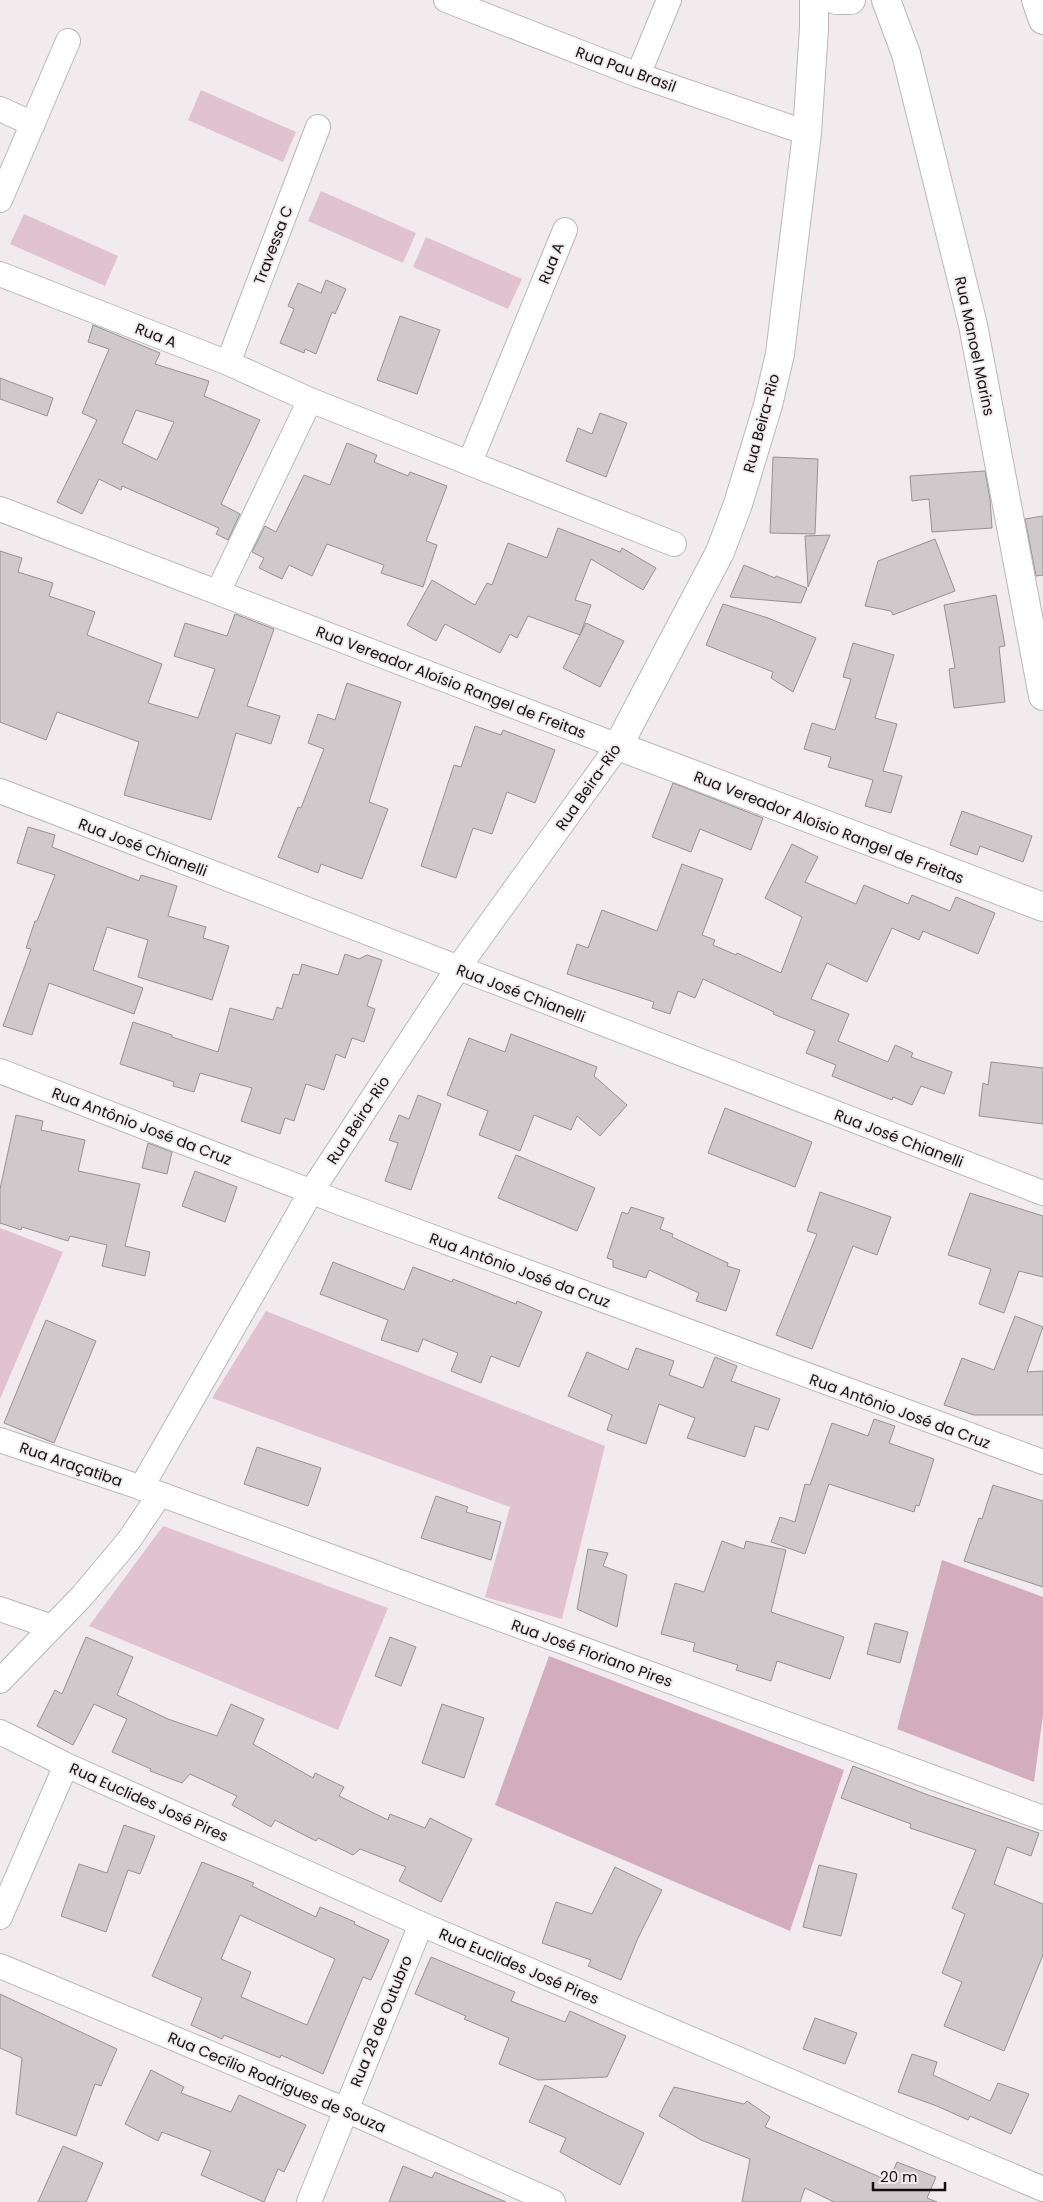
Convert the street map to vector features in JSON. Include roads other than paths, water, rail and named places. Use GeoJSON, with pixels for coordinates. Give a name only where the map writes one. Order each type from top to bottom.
{"type":"FeatureCollection","features":[{"type":"Feature","properties":{"kind":"main road","name":"Rua Beira-Rio"},"geometry":{"type":"LineString","coordinates":[[618,746],[720,552],[749,467],[780,354],[807,133],[814,29],[814,0]]}},
{"type":"Feature","properties":{"kind":"main road"},"geometry":{"type":"LineString","coordinates":[[836,0],[850,0]]}},
{"type":"Feature","properties":{"kind":"main road","name":"Rua Manoel Marins"},"geometry":{"type":"LineString","coordinates":[[886,0],[906,54],[973,325],[1043,696]]}},
{"type":"Feature","properties":{"kind":"main road"},"geometry":{"type":"LineString","coordinates":[[1036,0],[1043,20]]}},
{"type":"Feature","properties":{"kind":"main road","name":"Rua Vereador Aloísio Rangel de Freitas"},"geometry":{"type":"LineString","coordinates":[[618,746],[1043,907]]}},
{"type":"Feature","properties":{"kind":"street","name":"Rua Pau Brasil"},"geometry":{"type":"LineString","coordinates":[[446,0],[638,75],[807,133]]}},
{"type":"Feature","properties":{"kind":"street"},"geometry":{"type":"LineString","coordinates":[[638,75],[669,0]]}},
{"type":"Feature","properties":{"kind":"street"},"geometry":{"type":"LineString","coordinates":[[0,200],[68,41]]}},
{"type":"Feature","properties":{"kind":"street"},"geometry":{"type":"LineString","coordinates":[[0,109],[33,124]]}},
{"type":"Feature","properties":{"kind":"street","name":"Travessa C"},"geometry":{"type":"LineString","coordinates":[[228,363],[318,127]]}},
{"type":"Feature","properties":{"kind":"street","name":"Rua A"},"geometry":{"type":"LineString","coordinates":[[470,462],[565,230]]}},
{"type":"Feature","properties":{"kind":"street","name":"Rua A"},"geometry":{"type":"LineString","coordinates":[[0,274],[228,363],[310,400],[674,544]]}},
{"type":"Feature","properties":{"kind":"street"},"geometry":{"type":"LineString","coordinates":[[218,592],[310,400]]}},
{"type":"Feature","properties":{"kind":"street","name":"Rua Vereador Aloísio Rangel de Freitas"},"geometry":{"type":"LineString","coordinates":[[0,509],[618,746]]}},
{"type":"Feature","properties":{"kind":"street","name":"Rua Beira-Rio"},"geometry":{"type":"LineString","coordinates":[[0,1681],[83,1595],[129,1540],[151,1491],[311,1192],[458,968],[618,746]]}},
{"type":"Feature","properties":{"kind":"street","name":"Rua José Chianelli"},"geometry":{"type":"LineString","coordinates":[[0,791],[1043,1193]]}},
{"type":"Feature","properties":{"kind":"street","name":"Rua Antônio José da Cruz"},"geometry":{"type":"LineString","coordinates":[[0,1071],[311,1192],[1043,1462]]}},
{"type":"Feature","properties":{"kind":"street","name":"Rua Araçatiba"},"geometry":{"type":"LineString","coordinates":[[0,1440],[151,1491]]}},
{"type":"Feature","properties":{"kind":"street","name":"Rua José Floriano Pires"},"geometry":{"type":"LineString","coordinates":[[151,1491],[1043,1818]]}},
{"type":"Feature","properties":{"kind":"street"},"geometry":{"type":"LineString","coordinates":[[0,1609],[52,1628]]}},
{"type":"Feature","properties":{"kind":"street","name":"Rua Euclides José Pires"},"geometry":{"type":"LineString","coordinates":[[0,1732],[66,1765],[421,1924],[1043,2189]]}},
{"type":"Feature","properties":{"kind":"street"},"geometry":{"type":"LineString","coordinates":[[0,1917],[66,1765]]}},
{"type":"Feature","properties":{"kind":"street","name":"Rua 28 de Outubro"},"geometry":{"type":"LineString","coordinates":[[309,2202],[421,1924]]}},
{"type":"Feature","properties":{"kind":"street","name":"Rua Cecílio Rodrigues de Souza"},"geometry":{"type":"LineString","coordinates":[[0,1966],[346,2110],[553,2202]]}}]}
